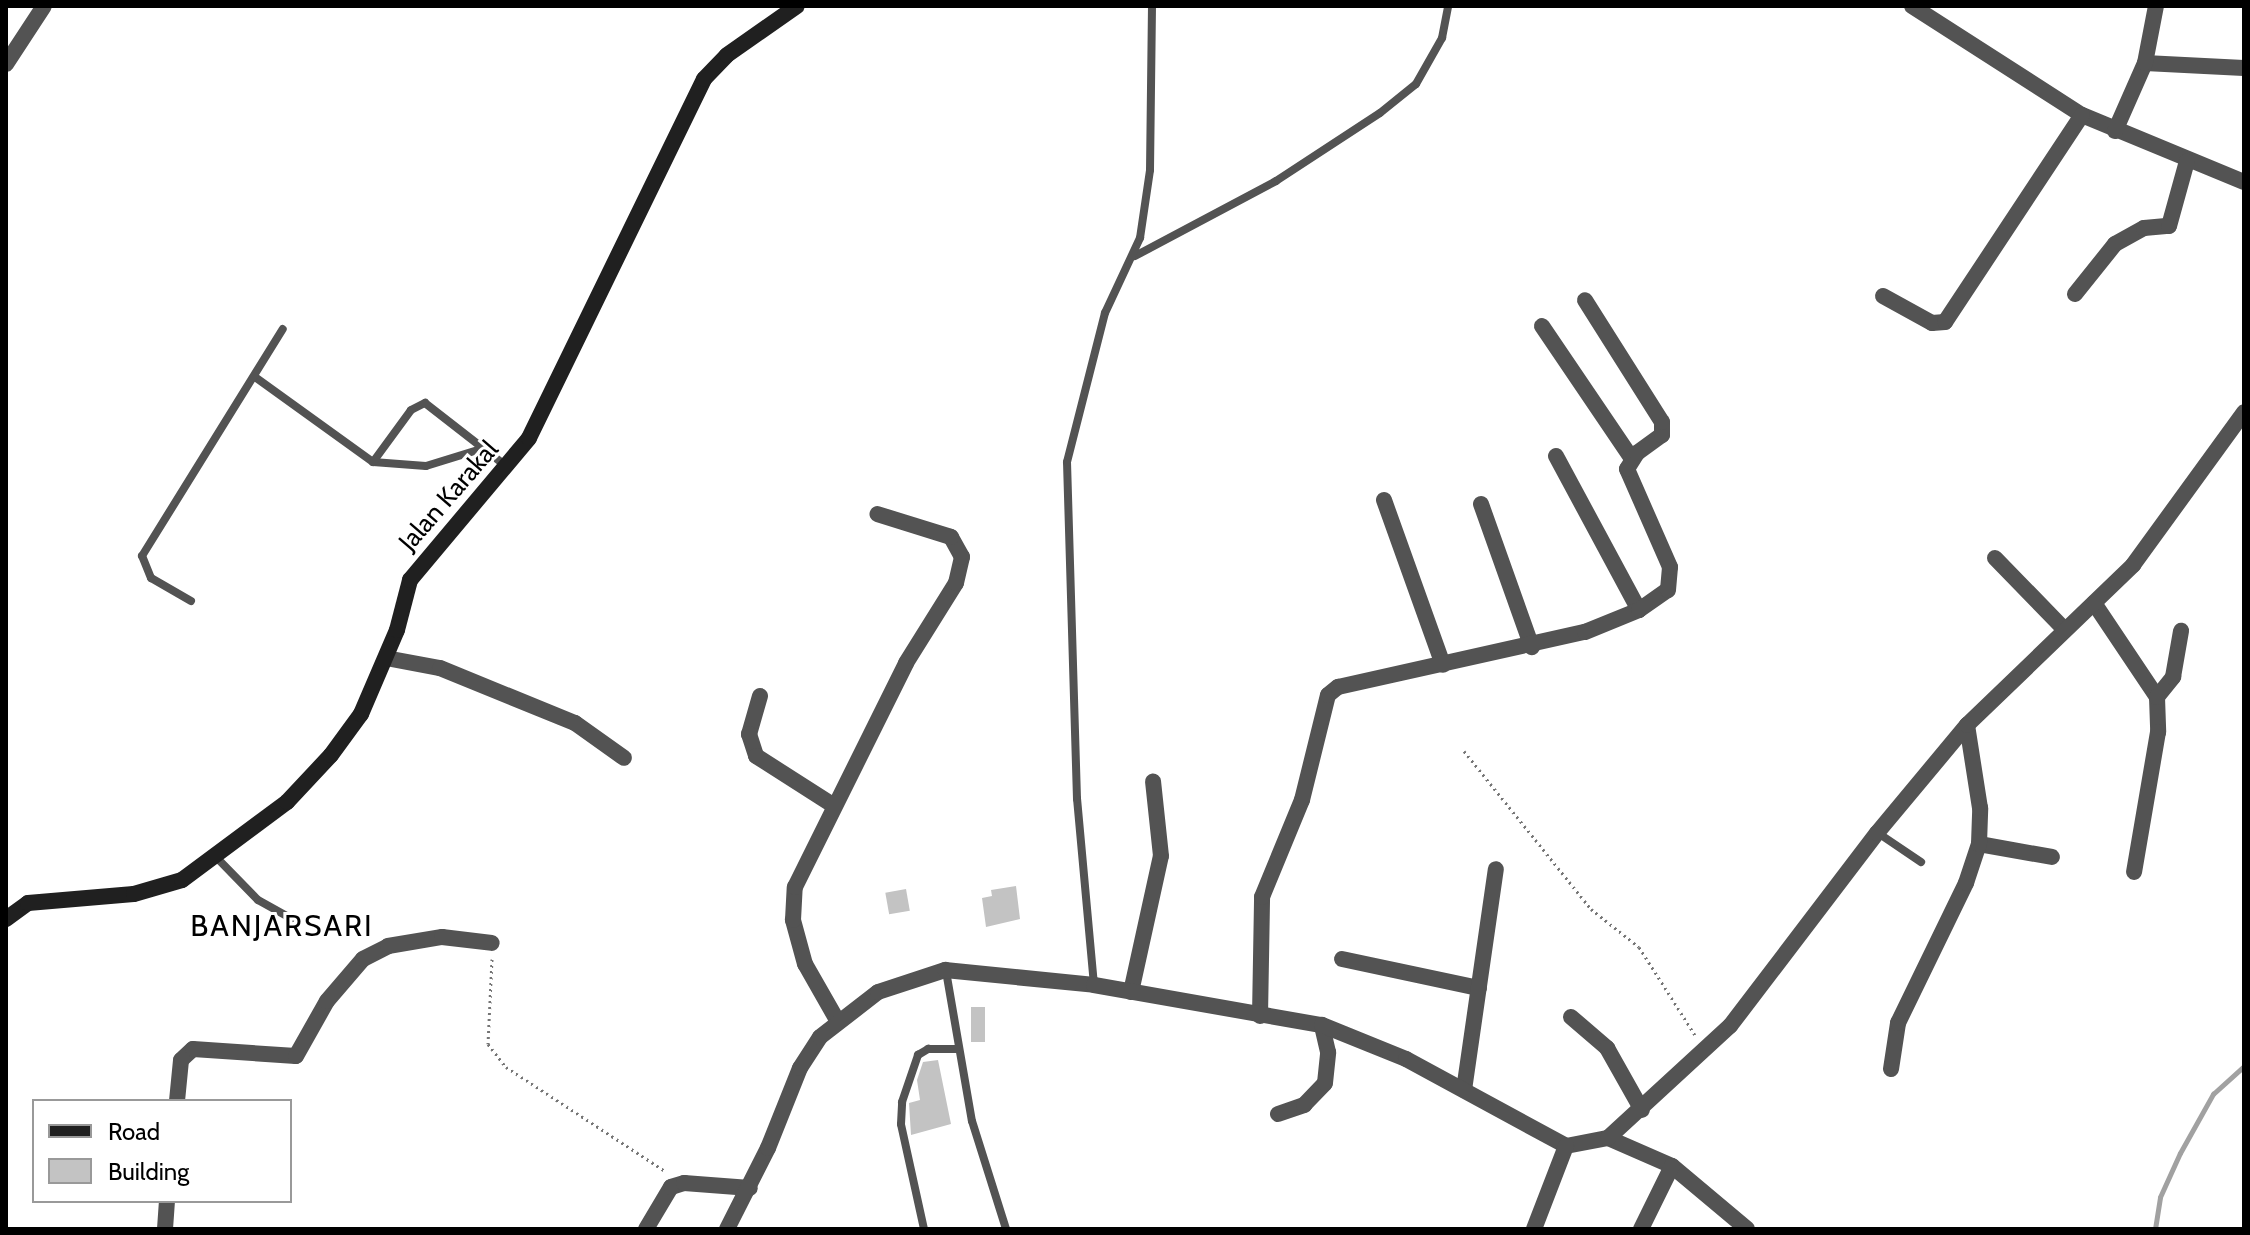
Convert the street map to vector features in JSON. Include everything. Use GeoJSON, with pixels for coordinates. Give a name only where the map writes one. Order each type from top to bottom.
{"type":"FeatureCollection","features":[{"type":"Feature","properties":{"kind":"main road","name":"Jalan Karakal"},"geometry":{"type":"LineString","coordinates":[[6,919],[28,903],[157,889],[216,857],[287,802],[331,755],[361,714],[386,658],[410,580],[426,555],[507,467],[529,438],[704,79],[727,55],[797,6]]}},
{"type":"Feature","properties":{"kind":"street"},"geometry":{"type":"LineString","coordinates":[[6,64],[44,6]]}},
{"type":"Feature","properties":{"kind":"street"},"geometry":{"type":"LineString","coordinates":[[1912,6],[2082,115],[2244,182]]}},
{"type":"Feature","properties":{"kind":"street"},"geometry":{"type":"LineString","coordinates":[[2115,131],[2145,63],[2156,6]]}},
{"type":"Feature","properties":{"kind":"street"},"geometry":{"type":"LineString","coordinates":[[2145,63],[2244,68]]}},
{"type":"Feature","properties":{"kind":"street"},"geometry":{"type":"LineString","coordinates":[[1883,296],[1932,323],[1945,322],[2082,115]]}},
{"type":"Feature","properties":{"kind":"street"},"geometry":{"type":"LineString","coordinates":[[2075,294],[2115,244],[2144,228],[2169,226],[2187,161]]}},
{"type":"Feature","properties":{"kind":"street"},"geometry":{"type":"LineString","coordinates":[[1260,1016],[1262,897],[1302,800],[1328,695],[1338,687],[1532,647],[1639,610],[1668,590],[1670,567],[1627,469],[1632,459],[1662,435],[1662,422],[1585,300]]}},
{"type":"Feature","properties":{"kind":"street"},"geometry":{"type":"LineString","coordinates":[[1542,326],[1632,459]]}},
{"type":"Feature","properties":{"kind":"street"},"geometry":{"type":"LineString","coordinates":[[727,1229],[750,1188],[800,1068],[837,1020],[903,981],[945,970],[1094,985],[1322,1025],[1406,1059],[1566,1146],[1608,1138],[1706,1051],[1785,959],[1877,833],[1967,725],[2094,603],[2165,528],[2244,412]]}},
{"type":"Feature","properties":{"kind":"street"},"geometry":{"type":"LineString","coordinates":[[1556,456],[1639,610]]}},
{"type":"Feature","properties":{"kind":"street"},"geometry":{"type":"LineString","coordinates":[[1384,500],[1443,665]]}},
{"type":"Feature","properties":{"kind":"street"},"geometry":{"type":"LineString","coordinates":[[1481,504],[1532,647]]}},
{"type":"Feature","properties":{"kind":"street"},"geometry":{"type":"LineString","coordinates":[[837,1020],[805,964],[792,905],[802,864],[906,663],[956,583],[962,557],[951,537],[877,514]]}},
{"type":"Feature","properties":{"kind":"street"},"geometry":{"type":"LineString","coordinates":[[1995,558],[2064,629]]}},
{"type":"Feature","properties":{"kind":"street"},"geometry":{"type":"LineString","coordinates":[[2094,603],[2157,697],[2158,732],[2134,872]]}},
{"type":"Feature","properties":{"kind":"street"},"geometry":{"type":"LineString","coordinates":[[2157,697],[2173,677],[2181,631]]}},
{"type":"Feature","properties":{"kind":"street"},"geometry":{"type":"LineString","coordinates":[[386,658],[440,668],[575,723],[624,758]]}},
{"type":"Feature","properties":{"kind":"street"},"geometry":{"type":"LineString","coordinates":[[760,696],[749,734],[756,756],[833,805]]}},
{"type":"Feature","properties":{"kind":"street"},"geometry":{"type":"LineString","coordinates":[[1891,1069],[1898,1023],[1966,883],[1979,844],[1980,808],[1967,725]]}},
{"type":"Feature","properties":{"kind":"street"},"geometry":{"type":"LineString","coordinates":[[1131,992],[1161,856],[1153,781]]}},
{"type":"Feature","properties":{"kind":"street"},"geometry":{"type":"LineString","coordinates":[[1979,844],[2052,857]]}},
{"type":"Feature","properties":{"kind":"street"},"geometry":{"type":"LineString","coordinates":[[1464,1090],[1496,869]]}},
{"type":"Feature","properties":{"kind":"street"},"geometry":{"type":"LineString","coordinates":[[177,1099],[181,1060],[193,1049],[296,1056],[327,1001],[363,959],[388,946],[442,937],[492,943]]}},
{"type":"Feature","properties":{"kind":"street"},"geometry":{"type":"LineString","coordinates":[[1342,959],[1479,988]]}},
{"type":"Feature","properties":{"kind":"street"},"geometry":{"type":"LineString","coordinates":[[1571,1017],[1607,1048],[1642,1110]]}},
{"type":"Feature","properties":{"kind":"street"},"geometry":{"type":"LineString","coordinates":[[1278,1114],[1304,1105],[1325,1083],[1328,1052],[1322,1025]]}},
{"type":"Feature","properties":{"kind":"street"},"geometry":{"type":"LineString","coordinates":[[1608,1138],[1672,1166],[1747,1229]]}},
{"type":"Feature","properties":{"kind":"street"},"geometry":{"type":"LineString","coordinates":[[1534,1229],[1566,1146]]}},
{"type":"Feature","properties":{"kind":"street"},"geometry":{"type":"LineString","coordinates":[[1641,1229],[1672,1166]]}},
{"type":"Feature","properties":{"kind":"street"},"geometry":{"type":"LineString","coordinates":[[646,1229],[663,1193],[684,1183],[750,1188]]}},
{"type":"Feature","properties":{"kind":"street"},"geometry":{"type":"LineString","coordinates":[[165,1229],[167,1203]]}},
{"type":"Feature","properties":{"kind":"lane"},"geometry":{"type":"LineString","coordinates":[[1094,985],[1077,799],[1067,462],[1105,313],[1134,256],[1150,170],[1152,6]]}},
{"type":"Feature","properties":{"kind":"lane"},"geometry":{"type":"LineString","coordinates":[[1134,256],[1276,181],[1380,113],[1416,84],[1442,38],[1448,6]]}},
{"type":"Feature","properties":{"kind":"lane"},"geometry":{"type":"LineString","coordinates":[[191,601],[151,578],[142,556],[283,329]]}},
{"type":"Feature","properties":{"kind":"lane"},"geometry":{"type":"LineString","coordinates":[[255,377],[373,462],[426,466],[484,448]]}},
{"type":"Feature","properties":{"kind":"lane"},"geometry":{"type":"LineString","coordinates":[[373,462],[411,410],[425,403],[507,467]]}},
{"type":"Feature","properties":{"kind":"lane"},"geometry":{"type":"LineString","coordinates":[[1877,833],[1921,862]]}},
{"type":"Feature","properties":{"kind":"lane"},"geometry":{"type":"LineString","coordinates":[[216,857],[247,891],[291,918]]}},
{"type":"Feature","properties":{"kind":"lane"},"geometry":{"type":"LineString","coordinates":[[945,970],[956,1049],[1006,1229]]}},
{"type":"Feature","properties":{"kind":"lane"},"geometry":{"type":"LineString","coordinates":[[924,1229],[901,1124],[902,1102],[918,1055],[928,1049],[956,1049]]}},
{"type":"Feature","properties":{"kind":"path"},"geometry":{"type":"LineString","coordinates":[[1464,751],[1591,909],[1639,947],[1706,1051]]}},
{"type":"Feature","properties":{"kind":"path"},"geometry":{"type":"LineString","coordinates":[[492,943],[488,1044],[506,1067],[684,1183]]}},
{"type":"Feature","properties":{"kind":"building"},"geometry":{"type":"Polygon","coordinates":[[[1016,886],[1020,919],[986,927],[982,898],[992,896],[991,890],[1016,886]]]}},
{"type":"Feature","properties":{"kind":"building"},"geometry":{"type":"Polygon","coordinates":[[[906,889],[910,911],[889,914],[885,893],[906,889]]]}},
{"type":"Feature","properties":{"kind":"building"},"geometry":{"type":"Polygon","coordinates":[[[971,1007],[985,1007],[985,1042],[971,1042],[971,1007]]]}},
{"type":"Feature","properties":{"kind":"building"},"geometry":{"type":"Polygon","coordinates":[[[938,1060],[951,1124],[911,1135],[909,1103],[920,1100],[917,1080],[923,1062],[938,1060]]]}},
{"type":"Feature","properties":{"kind":"waterway"},"geometry":{"type":"LineString","coordinates":[[2155,1229],[2160,1197],[2180,1153],[2213,1094],[2244,1066]]}},
{"type":"Feature","properties":{"kind":"district","name":"BANJARSARI"},"geometry":{"type":"Point","coordinates":[282,926]}}]}
